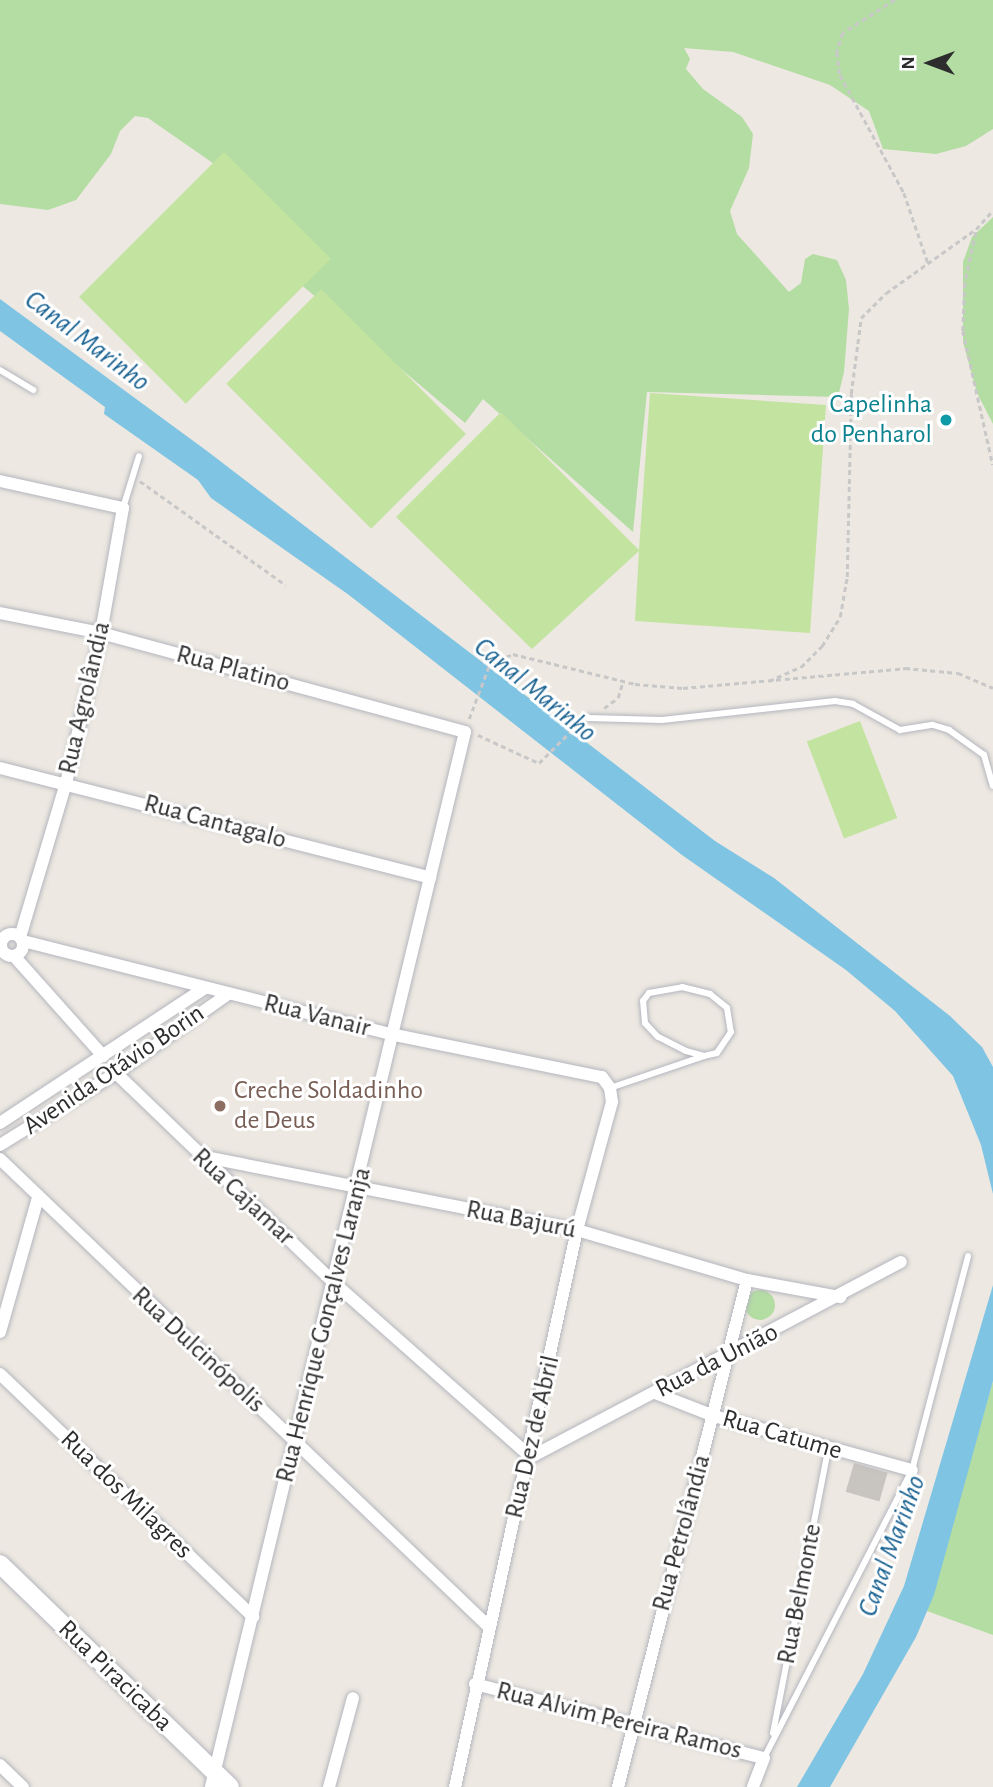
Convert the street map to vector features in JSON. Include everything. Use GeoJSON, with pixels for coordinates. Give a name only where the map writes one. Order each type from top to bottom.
{"type":"FeatureCollection","features":[{"type":"Feature","properties":{"kind":"street"},"geometry":{"type":"LineString","coordinates":[[0,481],[123,508]]}},
{"type":"Feature","properties":{"kind":"street","name":"Rua Agrolândia"},"geometry":{"type":"LineString","coordinates":[[21,939],[66,783],[100,634],[123,508]]}},
{"type":"Feature","properties":{"kind":"street","name":"Rua Platino"},"geometry":{"type":"LineString","coordinates":[[0,612],[100,634],[465,732]]}},
{"type":"Feature","properties":{"kind":"street","name":"Rua Henrique Gonçalves Laranja"},"geometry":{"type":"LineString","coordinates":[[213,1779],[395,1035],[465,732]]}},
{"type":"Feature","properties":{"kind":"street","name":"Rua Cantagalo"},"geometry":{"type":"LineString","coordinates":[[0,768],[430,878]]}},
{"type":"Feature","properties":{"kind":"street"},"geometry":{"type":"LineString","coordinates":[[14,956],[22,951],[21,939],[10,934],[1,938],[5,953],[14,956],[103,1056]]}},
{"type":"Feature","properties":{"kind":"street","name":"Rua Vanair"},"geometry":{"type":"LineString","coordinates":[[21,939],[395,1035],[602,1077],[610,1088]]}},
{"type":"Feature","properties":{"kind":"street","name":"Avenida Otávio Borin"},"geometry":{"type":"LineString","coordinates":[[0,1123],[205,988]]}},
{"type":"Feature","properties":{"kind":"street","name":"Avenida Otávio Borin"},"geometry":{"type":"LineString","coordinates":[[0,1145],[117,1073],[228,994]]}},
{"type":"Feature","properties":{"kind":"street","name":"Rua Cajamar"},"geometry":{"type":"LineString","coordinates":[[117,1073],[333,1282],[530,1457]]}},
{"type":"Feature","properties":{"kind":"street","name":"Rua Dez de Abril"},"geometry":{"type":"LineString","coordinates":[[455,1787],[488,1626],[530,1457],[577,1230],[612,1102],[610,1088]]}},
{"type":"Feature","properties":{"kind":"street","name":"Rua Bajurú"},"geometry":{"type":"LineString","coordinates":[[200,1156],[577,1230],[747,1280],[840,1297]]}},
{"type":"Feature","properties":{"kind":"street","name":"Rua Dulcinópolis"},"geometry":{"type":"LineString","coordinates":[[0,1159],[488,1626]]}},
{"type":"Feature","properties":{"kind":"street"},"geometry":{"type":"LineString","coordinates":[[0,1332],[38,1198]]}},
{"type":"Feature","properties":{"kind":"street","name":"Rua da União"},"geometry":{"type":"LineString","coordinates":[[530,1457],[840,1297],[901,1262]]}},
{"type":"Feature","properties":{"kind":"street","name":"Rua Petrolândia"},"geometry":{"type":"LineString","coordinates":[[618,1787],[631,1726],[714,1416],[747,1280]]}},
{"type":"Feature","properties":{"kind":"street","name":"Rua dos Milagres"},"geometry":{"type":"LineString","coordinates":[[0,1374],[253,1617]]}},
{"type":"Feature","properties":{"kind":"street","name":"Rua Catume"},"geometry":{"type":"LineString","coordinates":[[654,1393],[714,1416],[828,1450],[912,1470]]}},
{"type":"Feature","properties":{"kind":"street","name":"Rua Piracicaba"},"geometry":{"type":"LineString","coordinates":[[0,1564],[213,1779],[230,1787]]}},
{"type":"Feature","properties":{"kind":"street","name":"Rua Alvim Pereira Ramos"},"geometry":{"type":"LineString","coordinates":[[475,1684],[764,1758]]}},
{"type":"Feature","properties":{"kind":"street"},"geometry":{"type":"LineString","coordinates":[[329,1787],[353,1698]]}},
{"type":"Feature","properties":{"kind":"street"},"geometry":{"type":"LineString","coordinates":[[753,1787],[764,1758]]}},
{"type":"Feature","properties":{"kind":"street"},"geometry":{"type":"LineString","coordinates":[[0,1765],[23,1787]]}},
{"type":"Feature","properties":{"kind":"lane"},"geometry":{"type":"LineString","coordinates":[[0,370],[33,390]]}},
{"type":"Feature","properties":{"kind":"lane","name":"Rua Agrolândia"},"geometry":{"type":"LineString","coordinates":[[123,508],[139,456]]}},
{"type":"Feature","properties":{"kind":"lane"},"geometry":{"type":"LineString","coordinates":[[588,718],[662,720],[835,701],[853,704],[900,730],[933,725],[949,730],[984,755],[993,786]]}},
{"type":"Feature","properties":{"kind":"lane"},"geometry":{"type":"LineString","coordinates":[[610,1088],[717,1053],[731,1032],[731,1020],[720,999],[682,988],[649,993],[642,1012],[650,1030],[704,1056]]}},
{"type":"Feature","properties":{"kind":"lane"},"geometry":{"type":"LineString","coordinates":[[764,1758],[912,1470],[968,1256]]}},
{"type":"Feature","properties":{"kind":"lane","name":"Rua Belmonte"},"geometry":{"type":"LineString","coordinates":[[772,1739],[828,1450]]}},
{"type":"Feature","properties":{"kind":"path"},"geometry":{"type":"LineString","coordinates":[[895,0],[844,33],[837,52],[840,75],[904,193],[928,263]]}},
{"type":"Feature","properties":{"kind":"path"},"geometry":{"type":"LineString","coordinates":[[766,682],[801,667],[822,646],[840,617],[847,577],[851,394],[861,318],[928,263],[976,229],[993,210]]}},
{"type":"Feature","properties":{"kind":"path"},"geometry":{"type":"LineString","coordinates":[[976,229],[965,283],[963,331],[993,465]]}},
{"type":"Feature","properties":{"kind":"path"},"geometry":{"type":"LineString","coordinates":[[134,477],[286,585]]}},
{"type":"Feature","properties":{"kind":"path"},"geometry":{"type":"LineString","coordinates":[[572,730],[549,756],[533,763],[481,736],[465,732],[490,663],[503,655],[521,654],[635,684],[683,688],[905,668],[958,673],[993,688]]}},
{"type":"Feature","properties":{"kind":"green space"},"geometry":{"type":"Polygon","coordinates":[[[0,0],[993,0],[993,129],[966,146],[936,154],[883,149],[869,111],[830,85],[733,52],[684,48],[690,59],[686,69],[703,89],[742,117],[753,134],[749,168],[730,211],[737,234],[789,292],[801,283],[805,259],[813,254],[837,260],[846,280],[849,309],[844,372],[838,397],[647,392],[633,532],[483,399],[465,423],[298,282],[220,168],[148,118],[135,116],[120,131],[111,154],[76,200],[48,210],[0,204],[0,0]]]}},
{"type":"Feature","properties":{"kind":"green space"},"geometry":{"type":"Polygon","coordinates":[[[224,152],[331,259],[186,404],[79,297],[224,152]]]}},
{"type":"Feature","properties":{"kind":"green space"},"geometry":{"type":"Polygon","coordinates":[[[993,217],[993,424],[977,393],[963,342],[963,262],[972,237],[993,217]]]}},
{"type":"Feature","properties":{"kind":"green space"},"geometry":{"type":"Polygon","coordinates":[[[321,289],[466,434],[371,529],[226,384],[321,289]]]}},
{"type":"Feature","properties":{"kind":"green space"},"geometry":{"type":"Polygon","coordinates":[[[650,393],[826,405],[810,633],[635,621],[639,551],[532,649],[396,517],[501,412],[639,550],[650,393]]]}},
{"type":"Feature","properties":{"kind":"green space"},"geometry":{"type":"Polygon","coordinates":[[[860,721],[897,818],[844,839],[807,741],[860,721]]]}},
{"type":"Feature","properties":{"kind":"green space"},"geometry":{"type":"Polygon","coordinates":[[[760,1290],[771,1294],[775,1305],[771,1316],[760,1320],[749,1316],[745,1305],[749,1294],[760,1290]]]}},
{"type":"Feature","properties":{"kind":"green space"},"geometry":{"type":"Polygon","coordinates":[[[993,1381],[993,1635],[927,1611],[993,1381]]]}},
{"type":"Feature","properties":{"kind":"water"},"geometry":{"type":"Polygon","coordinates":[[[0,299],[207,451],[715,841],[774,878],[950,1016],[982,1047],[993,1067],[993,1194],[981,1145],[953,1076],[895,1011],[846,970],[682,855],[349,595],[211,498],[198,480],[104,414],[105,407],[0,331],[0,299]]]}},
{"type":"Feature","properties":{"kind":"water"},"geometry":{"type":"Polygon","coordinates":[[[993,1285],[993,1381],[934,1595],[916,1637],[830,1787],[797,1787],[863,1674],[904,1586],[993,1285]]]}},
{"type":"Feature","properties":{"kind":"building"},"geometry":{"type":"Polygon","coordinates":[[[854,1463],[888,1473],[879,1501],[846,1492],[854,1463]]]}},
{"type":"Feature","properties":{"kind":"place","name":"Capelinha do Penharol"},"geometry":{"type":"Point","coordinates":[946,420]}},
{"type":"Feature","properties":{"kind":"place","name":"Creche Soldadinho de Deus"},"geometry":{"type":"Point","coordinates":[220,1106]}},
{"type":"Feature","properties":{"kind":"water label","name":"Canal Marinho"},"geometry":{"type":"Point","coordinates":[87,341]}},
{"type":"Feature","properties":{"kind":"water label","name":"Canal Marinho"},"geometry":{"type":"Point","coordinates":[535,690]}},
{"type":"Feature","properties":{"kind":"water label","name":"Canal Marinho"},"geometry":{"type":"Point","coordinates":[892,1546]}}]}
